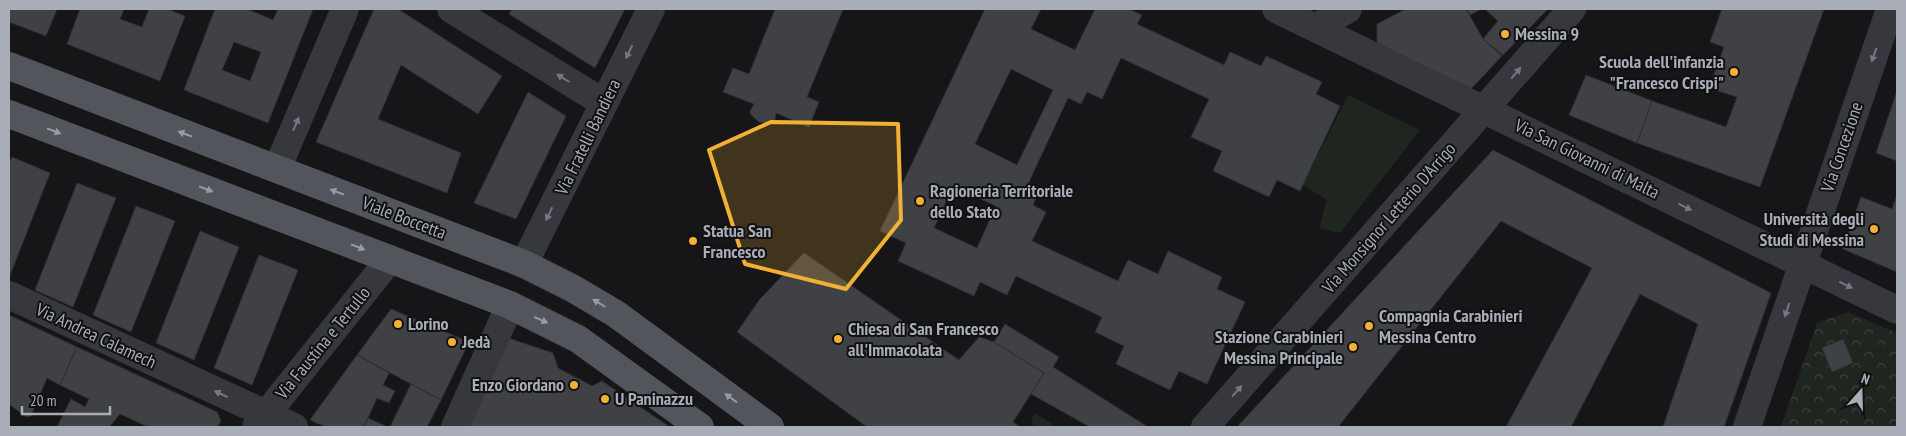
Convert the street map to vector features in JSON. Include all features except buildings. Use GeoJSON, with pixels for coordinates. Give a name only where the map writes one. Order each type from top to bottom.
{"type":"FeatureCollection","features":[{"type":"Feature","properties":{"kind":"main road","name":"Viale Boccetta"},"geometry":{"type":"LineString","coordinates":[[9,66],[524,264],[572,288],[616,314],[770,427]]}},
{"type":"Feature","properties":{"kind":"main road"},"geometry":{"type":"LineString","coordinates":[[9,114],[510,305],[578,339],[700,427]]}},
{"type":"Feature","properties":{"kind":"street"},"geometry":{"type":"LineString","coordinates":[[276,168],[345,9]]}},
{"type":"Feature","properties":{"kind":"street"},"geometry":{"type":"LineString","coordinates":[[451,9],[604,103]]}},
{"type":"Feature","properties":{"kind":"street","name":"Via Fratelli Bandiera"},"geometry":{"type":"LineString","coordinates":[[524,264],[651,9]]}},
{"type":"Feature","properties":{"kind":"street","name":"Via San Giovanni di Malta"},"geometry":{"type":"LineString","coordinates":[[1276,9],[1897,310]]}},
{"type":"Feature","properties":{"kind":"street"},"geometry":{"type":"LineString","coordinates":[[1315,28],[1348,9]]}},
{"type":"Feature","properties":{"kind":"street","name":"Via Monsignor Letterio D'Arrigo"},"geometry":{"type":"LineString","coordinates":[[1205,427],[1572,9]]}},
{"type":"Feature","properties":{"kind":"street","name":"Via Concezione"},"geometry":{"type":"LineString","coordinates":[[1747,427],[1890,9]]}},
{"type":"Feature","properties":{"kind":"street","name":"Via Faustina e Tertullo"},"geometry":{"type":"LineString","coordinates":[[261,421],[390,259]]}},
{"type":"Feature","properties":{"kind":"street","name":"Via Andrea Calamech"},"geometry":{"type":"LineString","coordinates":[[9,295],[261,421],[294,427]]}},
{"type":"Feature","properties":{"kind":"street"},"geometry":{"type":"LineString","coordinates":[[456,427],[510,305]]}},
{"type":"Feature","properties":{"kind":"highlighted area"},"geometry":{"type":"Polygon","coordinates":[[[771,122],[898,124],[901,220],[846,289],[745,264],[709,150],[771,122]]]}},
{"type":"Feature","properties":{"kind":"green space"},"geometry":{"type":"Polygon","coordinates":[[[1348,95],[1420,130],[1340,233],[1319,228],[1327,200],[1303,185],[1348,95]]]}},
{"type":"Feature","properties":{"kind":"green space"},"geometry":{"type":"Polygon","coordinates":[[[1848,312],[1897,333],[1897,427],[1781,427],[1817,323],[1848,312]]]}},
{"type":"Feature","properties":{"kind":"green space"},"geometry":{"type":"Polygon","coordinates":[[[1035,413],[1057,427],[1034,427],[1031,421],[1035,413]]]}},
{"type":"Feature","properties":{"kind":"place","name":"Messina 9"},"geometry":{"type":"Point","coordinates":[1505,34]}},
{"type":"Feature","properties":{"kind":"place","name":"Scuola dell'infanzia \"Francesco Crispi\""},"geometry":{"type":"Point","coordinates":[1734,72]}},
{"type":"Feature","properties":{"kind":"place","name":"Ragioneria Territoriale dello Stato"},"geometry":{"type":"Point","coordinates":[920,201]}},
{"type":"Feature","properties":{"kind":"place","name":"Università degli Studi di Messina"},"geometry":{"type":"Point","coordinates":[1874,229]}},
{"type":"Feature","properties":{"kind":"place","name":"Statua San Francesco"},"geometry":{"type":"Point","coordinates":[693,241]}},
{"type":"Feature","properties":{"kind":"place","name":"Lorino"},"geometry":{"type":"Point","coordinates":[398,324]}},
{"type":"Feature","properties":{"kind":"place","name":"Compagnia Carabinieri Messina Centro"},"geometry":{"type":"Point","coordinates":[1369,326]}},
{"type":"Feature","properties":{"kind":"place","name":"Chiesa di San Francesco all'Immacolata"},"geometry":{"type":"Point","coordinates":[838,339]}},
{"type":"Feature","properties":{"kind":"place","name":"Jedà"},"geometry":{"type":"Point","coordinates":[452,342]}},
{"type":"Feature","properties":{"kind":"place","name":"Stazione Carabinieri Messina Principale"},"geometry":{"type":"Point","coordinates":[1353,347]}},
{"type":"Feature","properties":{"kind":"place","name":"Enzo Giordano"},"geometry":{"type":"Point","coordinates":[574,385]}},
{"type":"Feature","properties":{"kind":"place","name":"U Paninazzu"},"geometry":{"type":"Point","coordinates":[605,399]}}]}
